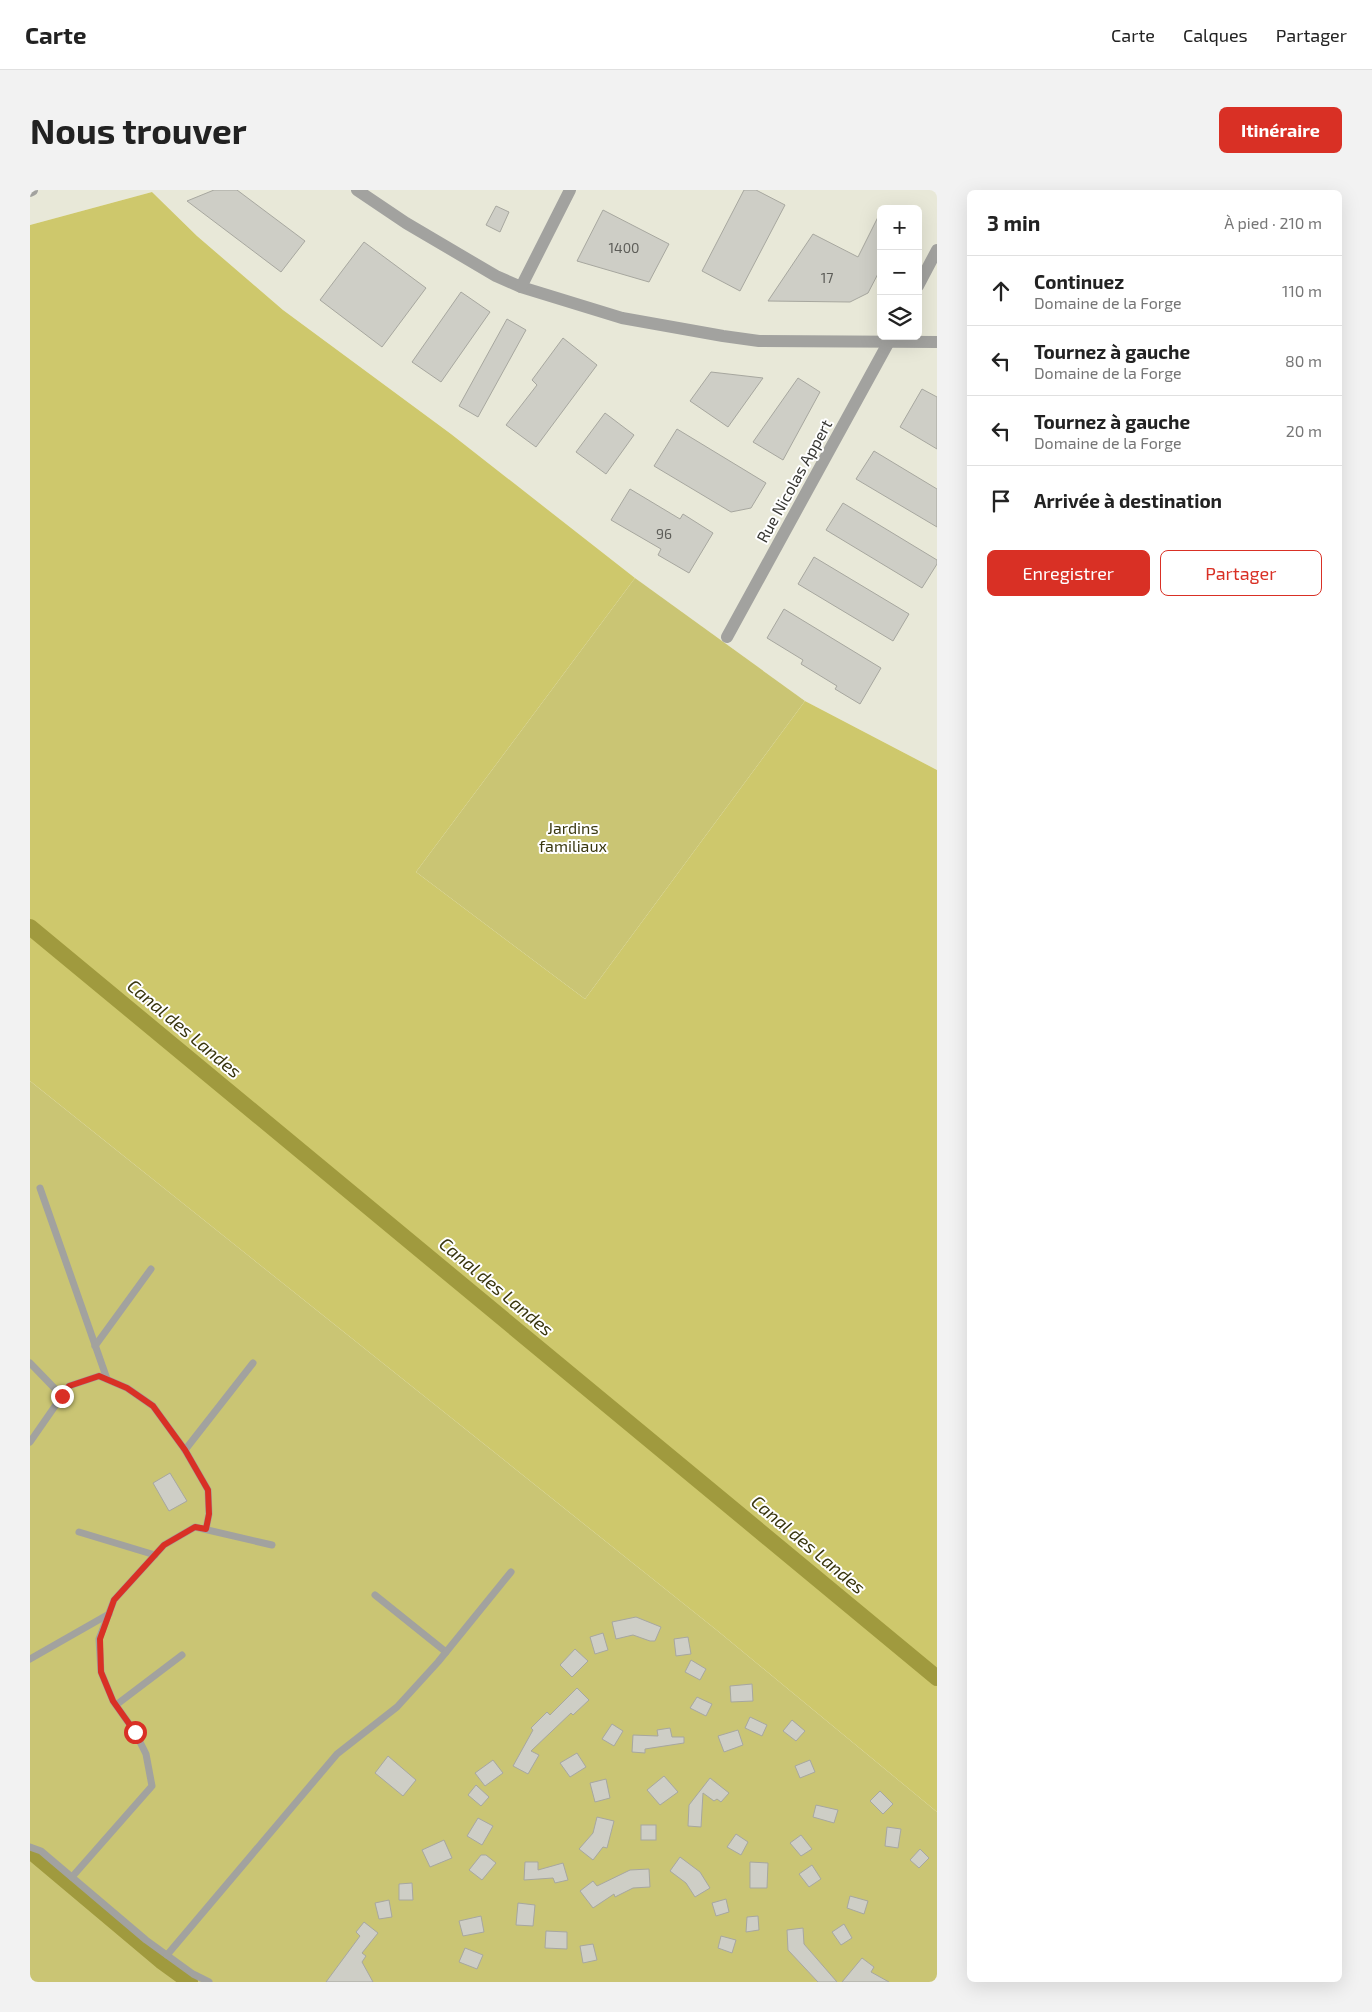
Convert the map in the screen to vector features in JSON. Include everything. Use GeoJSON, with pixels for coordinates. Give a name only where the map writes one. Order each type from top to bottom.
{"type":"FeatureCollection","features":[{"type":"Feature","properties":{"kind":"street"},"geometry":{"type":"LineString","coordinates":[[357,190],[406,223],[496,276],[521,287],[622,318],[759,341],[877,339]]}},
{"type":"Feature","properties":{"kind":"street"},"geometry":{"type":"LineString","coordinates":[[521,287],[570,190]]}},
{"type":"Feature","properties":{"kind":"street"},"geometry":{"type":"LineString","coordinates":[[922,278],[937,250]]}},
{"type":"Feature","properties":{"kind":"street","name":"Rue Nicolas Appert"},"geometry":{"type":"LineString","coordinates":[[727,637],[890,340]]}},
{"type":"Feature","properties":{"kind":"street"},"geometry":{"type":"LineString","coordinates":[[906,340],[937,342]]}},
{"type":"Feature","properties":{"kind":"lane"},"geometry":{"type":"LineString","coordinates":[[40,1188],[107,1380]]}},
{"type":"Feature","properties":{"kind":"lane"},"geometry":{"type":"LineString","coordinates":[[95,1346],[152,1269]]}},
{"type":"Feature","properties":{"kind":"lane"},"geometry":{"type":"LineString","coordinates":[[185,1450],[253,1362]]}},
{"type":"Feature","properties":{"kind":"lane"},"geometry":{"type":"LineString","coordinates":[[30,1363],[62,1396]]}},
{"type":"Feature","properties":{"kind":"lane"},"geometry":{"type":"LineString","coordinates":[[30,1442],[69,1386],[99,1376],[127,1388],[153,1406],[185,1450],[208,1490],[209,1514],[206,1529]]}},
{"type":"Feature","properties":{"kind":"lane"},"geometry":{"type":"LineString","coordinates":[[72,1878],[152,1786],[146,1754],[135,1732],[116,1705],[101,1672],[100,1639],[114,1600],[164,1545],[195,1527],[272,1546]]}},
{"type":"Feature","properties":{"kind":"lane"},"geometry":{"type":"LineString","coordinates":[[79,1532],[155,1555]]}},
{"type":"Feature","properties":{"kind":"lane"},"geometry":{"type":"LineString","coordinates":[[167,1955],[337,1754],[397,1707],[446,1652],[511,1572]]}},
{"type":"Feature","properties":{"kind":"lane"},"geometry":{"type":"LineString","coordinates":[[375,1595],[446,1652]]}},
{"type":"Feature","properties":{"kind":"lane"},"geometry":{"type":"LineString","coordinates":[[30,1659],[109,1614]]}},
{"type":"Feature","properties":{"kind":"lane"},"geometry":{"type":"LineString","coordinates":[[116,1705],[182,1655]]}},
{"type":"Feature","properties":{"kind":"lane"},"geometry":{"type":"LineString","coordinates":[[30,1847],[41,1851],[167,1955],[193,1974],[209,1982]]}},
{"type":"Feature","properties":{"kind":"shaded area"},"geometry":{"type":"Polygon","coordinates":[[[30,190],[937,190],[937,770],[805,701],[635,578],[451,434],[283,310],[197,236],[152,192],[30,225],[30,190]]]}},
{"type":"Feature","properties":{"kind":"shaded area"},"geometry":{"type":"Polygon","coordinates":[[[152,192],[197,236],[283,310],[451,434],[635,578],[416,872],[585,999],[805,701],[937,770],[937,1812],[719,1632],[30,1081],[30,225],[152,192]]]}},
{"type":"Feature","properties":{"kind":"green space","name":"Jardins familiaux"},"geometry":{"type":"Polygon","coordinates":[[[635,578],[805,701],[585,999],[416,872],[635,578]]]}},
{"type":"Feature","properties":{"kind":"green space"},"geometry":{"type":"Polygon","coordinates":[[[30,1081],[719,1632],[937,1812],[937,1982],[30,1982],[30,1081]]]}},
{"type":"Feature","properties":{"kind":"building"},"geometry":{"type":"Polygon","coordinates":[[[214,190],[237,190],[305,241],[281,272],[187,201],[214,190]]]}},
{"type":"Feature","properties":{"kind":"building"},"geometry":{"type":"Polygon","coordinates":[[[744,190],[756,190],[785,205],[740,291],[702,271],[744,190]]]}},
{"type":"Feature","properties":{"kind":"building"},"geometry":{"type":"Polygon","coordinates":[[[496,206],[509,212],[500,232],[486,225],[496,206]]]}},
{"type":"Feature","properties":{"kind":"building"},"geometry":{"type":"Polygon","coordinates":[[[603,210],[669,244],[649,282],[577,261],[603,210]]]}},
{"type":"Feature","properties":{"kind":"building"},"geometry":{"type":"Polygon","coordinates":[[[877,219],[877,276],[868,293],[850,302],[768,301],[813,234],[858,257],[877,219]]]}},
{"type":"Feature","properties":{"kind":"building"},"geometry":{"type":"Polygon","coordinates":[[[364,242],[426,288],[382,347],[320,300],[364,242]]]}},
{"type":"Feature","properties":{"kind":"building"},"geometry":{"type":"Polygon","coordinates":[[[461,292],[490,312],[441,382],[412,362],[461,292]]]}},
{"type":"Feature","properties":{"kind":"building"},"geometry":{"type":"Polygon","coordinates":[[[507,319],[526,330],[478,417],[459,406],[507,319]]]}},
{"type":"Feature","properties":{"kind":"building"},"geometry":{"type":"Polygon","coordinates":[[[563,338],[597,365],[536,447],[506,425],[537,385],[532,380],[563,338]]]}},
{"type":"Feature","properties":{"kind":"building"},"geometry":{"type":"Polygon","coordinates":[[[711,372],[763,378],[728,427],[690,401],[711,372]]]}},
{"type":"Feature","properties":{"kind":"building"},"geometry":{"type":"Polygon","coordinates":[[[798,378],[820,392],[783,460],[753,442],[798,378]]]}},
{"type":"Feature","properties":{"kind":"building"},"geometry":{"type":"Polygon","coordinates":[[[922,389],[937,397],[937,449],[900,427],[922,389]]]}},
{"type":"Feature","properties":{"kind":"building"},"geometry":{"type":"Polygon","coordinates":[[[605,413],[634,435],[606,474],[576,452],[605,413]]]}},
{"type":"Feature","properties":{"kind":"building"},"geometry":{"type":"Polygon","coordinates":[[[677,429],[766,483],[751,508],[731,512],[654,466],[677,429]]]}},
{"type":"Feature","properties":{"kind":"building"},"geometry":{"type":"Polygon","coordinates":[[[874,451],[937,489],[937,527],[856,479],[874,451]]]}},
{"type":"Feature","properties":{"kind":"building"},"geometry":{"type":"Polygon","coordinates":[[[630,489],[680,519],[683,514],[713,533],[689,573],[658,555],[661,549],[611,520],[630,489]]]}},
{"type":"Feature","properties":{"kind":"building"},"geometry":{"type":"Polygon","coordinates":[[[843,503],[937,560],[937,564],[922,588],[826,530],[843,503]]]}},
{"type":"Feature","properties":{"kind":"building"},"geometry":{"type":"Polygon","coordinates":[[[814,557],[909,614],[893,641],[798,584],[814,557]]]}},
{"type":"Feature","properties":{"kind":"building"},"geometry":{"type":"Polygon","coordinates":[[[784,609],[881,668],[860,704],[835,689],[837,686],[801,664],[803,660],[767,638],[784,609]]]}},
{"type":"Feature","properties":{"kind":"building"},"geometry":{"type":"Polygon","coordinates":[[[170,1473],[187,1501],[169,1511],[153,1483],[170,1473]]]}},
{"type":"Feature","properties":{"kind":"building"},"geometry":{"type":"Polygon","coordinates":[[[636,1617],[661,1627],[655,1641],[633,1635],[616,1639],[612,1622],[636,1617]]]}},
{"type":"Feature","properties":{"kind":"building"},"geometry":{"type":"Polygon","coordinates":[[[603,1633],[608,1650],[595,1654],[590,1637],[603,1633]]]}},
{"type":"Feature","properties":{"kind":"building"},"geometry":{"type":"Polygon","coordinates":[[[688,1637],[691,1654],[676,1656],[674,1639],[688,1637]]]}},
{"type":"Feature","properties":{"kind":"building"},"geometry":{"type":"Polygon","coordinates":[[[575,1649],[588,1661],[572,1677],[560,1665],[575,1649]]]}},
{"type":"Feature","properties":{"kind":"building"},"geometry":{"type":"Polygon","coordinates":[[[691,1660],[706,1669],[700,1680],[685,1672],[691,1660]]]}},
{"type":"Feature","properties":{"kind":"building"},"geometry":{"type":"Polygon","coordinates":[[[752,1684],[753,1701],[731,1702],[730,1686],[752,1684]]]}},
{"type":"Feature","properties":{"kind":"building"},"geometry":{"type":"Polygon","coordinates":[[[577,1688],[589,1700],[573,1715],[571,1713],[531,1751],[539,1755],[528,1774],[513,1766],[533,1730],[531,1728],[547,1712],[550,1715],[577,1688]]]}},
{"type":"Feature","properties":{"kind":"building"},"geometry":{"type":"Polygon","coordinates":[[[697,1697],[712,1704],[706,1716],[690,1708],[697,1697]]]}},
{"type":"Feature","properties":{"kind":"building"},"geometry":{"type":"Polygon","coordinates":[[[750,1717],[767,1725],[762,1736],[745,1728],[750,1717]]]}},
{"type":"Feature","properties":{"kind":"building"},"geometry":{"type":"Polygon","coordinates":[[[792,1720],[805,1731],[796,1741],[783,1731],[792,1720]]]}},
{"type":"Feature","properties":{"kind":"building"},"geometry":{"type":"Polygon","coordinates":[[[612,1724],[623,1731],[614,1746],[602,1739],[612,1724]]]}},
{"type":"Feature","properties":{"kind":"building"},"geometry":{"type":"Polygon","coordinates":[[[670,1728],[672,1737],[684,1737],[684,1743],[645,1749],[645,1753],[632,1752],[633,1735],[658,1736],[657,1730],[670,1728]]]}},
{"type":"Feature","properties":{"kind":"building"},"geometry":{"type":"Polygon","coordinates":[[[738,1730],[743,1745],[724,1752],[718,1736],[738,1730]]]}},
{"type":"Feature","properties":{"kind":"building"},"geometry":{"type":"Polygon","coordinates":[[[577,1753],[586,1767],[570,1777],[560,1763],[577,1753]]]}},
{"type":"Feature","properties":{"kind":"building"},"geometry":{"type":"Polygon","coordinates":[[[388,1756],[416,1780],[403,1796],[375,1773],[388,1756]]]}},
{"type":"Feature","properties":{"kind":"building"},"geometry":{"type":"Polygon","coordinates":[[[493,1760],[503,1773],[485,1786],[475,1773],[493,1760]]]}},
{"type":"Feature","properties":{"kind":"building"},"geometry":{"type":"Polygon","coordinates":[[[810,1760],[815,1772],[800,1778],[795,1766],[810,1760]]]}},
{"type":"Feature","properties":{"kind":"building"},"geometry":{"type":"Polygon","coordinates":[[[664,1776],[678,1792],[660,1805],[647,1790],[664,1776]]]}},
{"type":"Feature","properties":{"kind":"building"},"geometry":{"type":"Polygon","coordinates":[[[710,1778],[729,1793],[721,1802],[717,1799],[714,1801],[703,1793],[701,1827],[688,1826],[689,1805],[710,1778]]]}},
{"type":"Feature","properties":{"kind":"building"},"geometry":{"type":"Polygon","coordinates":[[[606,1779],[610,1798],[595,1802],[590,1783],[606,1779]]]}},
{"type":"Feature","properties":{"kind":"building"},"geometry":{"type":"Polygon","coordinates":[[[476,1785],[489,1797],[481,1806],[468,1795],[476,1785]]]}},
{"type":"Feature","properties":{"kind":"building"},"geometry":{"type":"Polygon","coordinates":[[[880,1791],[893,1804],[883,1814],[870,1801],[880,1791]]]}},
{"type":"Feature","properties":{"kind":"building"},"geometry":{"type":"Polygon","coordinates":[[[816,1805],[838,1810],[834,1823],[813,1817],[816,1805]]]}},
{"type":"Feature","properties":{"kind":"building"},"geometry":{"type":"Polygon","coordinates":[[[597,1817],[614,1821],[607,1848],[603,1847],[593,1860],[579,1849],[593,1833],[597,1817]]]}},
{"type":"Feature","properties":{"kind":"building"},"geometry":{"type":"Polygon","coordinates":[[[478,1818],[493,1826],[482,1845],[467,1836],[478,1818]]]}},
{"type":"Feature","properties":{"kind":"building"},"geometry":{"type":"Polygon","coordinates":[[[641,1825],[656,1825],[656,1840],[641,1840],[641,1825]]]}},
{"type":"Feature","properties":{"kind":"building"},"geometry":{"type":"Polygon","coordinates":[[[887,1827],[901,1829],[898,1848],[885,1846],[887,1827]]]}},
{"type":"Feature","properties":{"kind":"building"},"geometry":{"type":"Polygon","coordinates":[[[736,1834],[748,1842],[741,1855],[727,1847],[736,1834]]]}},
{"type":"Feature","properties":{"kind":"building"},"geometry":{"type":"Polygon","coordinates":[[[801,1835],[812,1849],[801,1856],[790,1843],[801,1835]]]}},
{"type":"Feature","properties":{"kind":"building"},"geometry":{"type":"Polygon","coordinates":[[[444,1840],[452,1858],[430,1867],[422,1850],[444,1840]]]}},
{"type":"Feature","properties":{"kind":"building"},"geometry":{"type":"Polygon","coordinates":[[[920,1849],[929,1858],[919,1868],[910,1860],[920,1849]]]}},
{"type":"Feature","properties":{"kind":"building"},"geometry":{"type":"Polygon","coordinates":[[[481,1855],[486,1855],[496,1863],[482,1880],[469,1870],[481,1855]]]}},
{"type":"Feature","properties":{"kind":"building"},"geometry":{"type":"Polygon","coordinates":[[[680,1857],[700,1872],[710,1888],[695,1897],[686,1883],[670,1871],[680,1857]]]}},
{"type":"Feature","properties":{"kind":"building"},"geometry":{"type":"Polygon","coordinates":[[[525,1862],[538,1862],[538,1870],[563,1863],[568,1880],[555,1883],[553,1878],[524,1880],[525,1862]]]}},
{"type":"Feature","properties":{"kind":"building"},"geometry":{"type":"Polygon","coordinates":[[[750,1862],[768,1863],[767,1888],[750,1888],[750,1862]]]}},
{"type":"Feature","properties":{"kind":"building"},"geometry":{"type":"Polygon","coordinates":[[[812,1865],[821,1879],[809,1887],[799,1874],[812,1865]]]}},
{"type":"Feature","properties":{"kind":"building"},"geometry":{"type":"Polygon","coordinates":[[[649,1869],[650,1887],[633,1888],[615,1897],[614,1894],[593,1908],[580,1891],[593,1881],[597,1886],[630,1870],[649,1869]]]}},
{"type":"Feature","properties":{"kind":"building"},"geometry":{"type":"Polygon","coordinates":[[[412,1883],[413,1900],[399,1900],[399,1884],[412,1883]]]}},
{"type":"Feature","properties":{"kind":"building"},"geometry":{"type":"Polygon","coordinates":[[[850,1896],[868,1901],[864,1914],[847,1908],[850,1896]]]}},
{"type":"Feature","properties":{"kind":"building"},"geometry":{"type":"Polygon","coordinates":[[[726,1899],[729,1912],[716,1916],[712,1903],[726,1899]]]}},
{"type":"Feature","properties":{"kind":"building"},"geometry":{"type":"Polygon","coordinates":[[[389,1900],[392,1917],[379,1919],[375,1903],[389,1900]]]}},
{"type":"Feature","properties":{"kind":"building"},"geometry":{"type":"Polygon","coordinates":[[[518,1903],[535,1905],[533,1926],[516,1925],[518,1903]]]}},
{"type":"Feature","properties":{"kind":"building"},"geometry":{"type":"Polygon","coordinates":[[[481,1916],[484,1932],[463,1936],[459,1921],[481,1916]]]}},
{"type":"Feature","properties":{"kind":"building"},"geometry":{"type":"Polygon","coordinates":[[[758,1916],[759,1930],[746,1932],[747,1917],[758,1916]]]}},
{"type":"Feature","properties":{"kind":"building"},"geometry":{"type":"Polygon","coordinates":[[[364,1922],[378,1933],[362,1953],[366,1956],[362,1962],[373,1982],[326,1982],[360,1936],[356,1932],[364,1922]]]}},
{"type":"Feature","properties":{"kind":"building"},"geometry":{"type":"Polygon","coordinates":[[[844,1924],[852,1938],[841,1945],[832,1932],[844,1924]]]}},
{"type":"Feature","properties":{"kind":"building"},"geometry":{"type":"Polygon","coordinates":[[[803,1928],[804,1944],[837,1982],[818,1982],[788,1950],[787,1930],[803,1928]]]}},
{"type":"Feature","properties":{"kind":"building"},"geometry":{"type":"Polygon","coordinates":[[[546,1931],[567,1932],[567,1949],[545,1948],[546,1931]]]}},
{"type":"Feature","properties":{"kind":"building"},"geometry":{"type":"Polygon","coordinates":[[[721,1936],[736,1940],[732,1953],[718,1948],[721,1936]]]}},
{"type":"Feature","properties":{"kind":"building"},"geometry":{"type":"Polygon","coordinates":[[[593,1944],[597,1960],[583,1963],[580,1946],[593,1944]]]}},
{"type":"Feature","properties":{"kind":"building"},"geometry":{"type":"Polygon","coordinates":[[[465,1948],[483,1955],[477,1969],[459,1962],[465,1948]]]}},
{"type":"Feature","properties":{"kind":"building"},"geometry":{"type":"Polygon","coordinates":[[[862,1958],[874,1967],[871,1972],[889,1982],[842,1982],[862,1958]]]}},
{"type":"Feature","properties":{"kind":"waterway","name":"Canal des Landes"},"geometry":{"type":"LineString","coordinates":[[30,927],[937,1678]]}},
{"type":"Feature","properties":{"kind":"waterway"},"geometry":{"type":"LineString","coordinates":[[35,1855],[161,1961],[190,1982]]}},
{"type":"Feature","properties":{"kind":"route"},"geometry":{"type":"LineString","coordinates":[[62,1396],[69,1386],[99,1376],[127,1388],[153,1406],[185,1450],[208,1490],[209,1514],[206,1529],[195,1527],[164,1545],[114,1600],[100,1639],[101,1672],[113,1701],[135,1732]]}}]}
